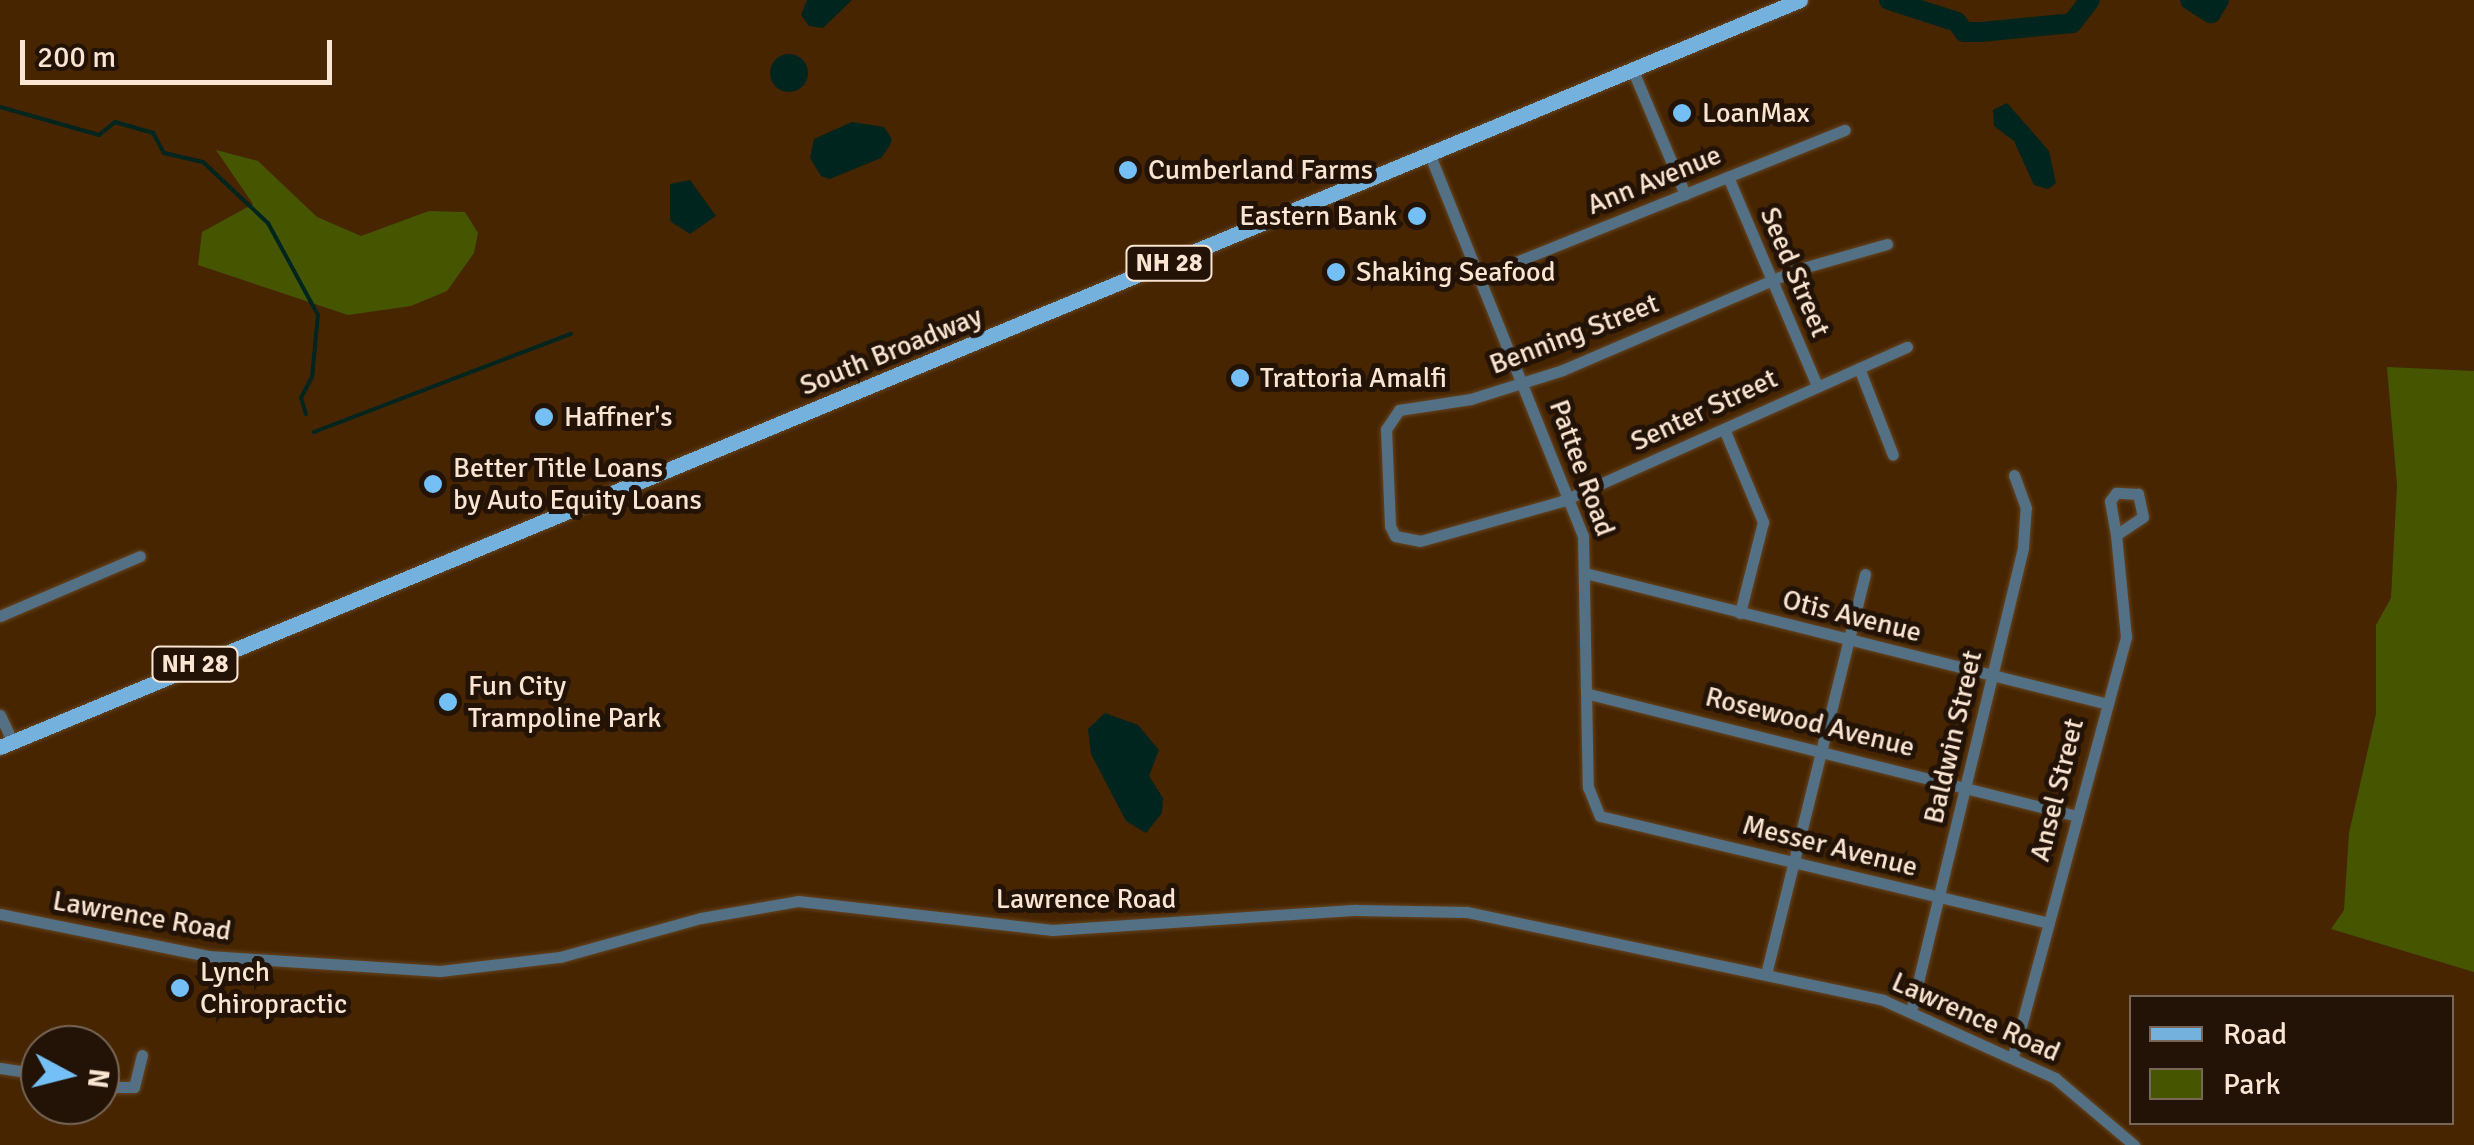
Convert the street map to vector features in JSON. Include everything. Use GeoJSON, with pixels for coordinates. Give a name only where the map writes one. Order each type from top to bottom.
{"type":"FeatureCollection","features":[{"type":"Feature","properties":{"kind":"main road","name":"South Broadway"},"geometry":{"type":"LineString","coordinates":[[6,744],[1800,0]]}},
{"type":"Feature","properties":{"kind":"street"},"geometry":{"type":"LineString","coordinates":[[1633,71],[1685,194]]}},
{"type":"Feature","properties":{"kind":"street","name":"Ann Avenue"},"geometry":{"type":"LineString","coordinates":[[1481,276],[1846,130]]}},
{"type":"Feature","properties":{"kind":"street","name":"Pattee Road"},"geometry":{"type":"LineString","coordinates":[[1429,153],[1570,498],[1588,574],[1588,787],[1600,816]]}},
{"type":"Feature","properties":{"kind":"street","name":"Seed Street"},"geometry":{"type":"LineString","coordinates":[[1728,177],[1817,386]]}},
{"type":"Feature","properties":{"kind":"street","name":"Benning Street"},"geometry":{"type":"LineString","coordinates":[[1570,498],[1420,540],[1395,536],[1388,514],[1390,417],[1525,382],[1773,282],[1886,244]]}},
{"type":"Feature","properties":{"kind":"street","name":"Senter Street"},"geometry":{"type":"LineString","coordinates":[[1570,498],[1907,347]]}},
{"type":"Feature","properties":{"kind":"street"},"geometry":{"type":"LineString","coordinates":[[1859,368],[1893,456]]}},
{"type":"Feature","properties":{"kind":"street"},"geometry":{"type":"LineString","coordinates":[[1724,429],[1763,522],[1740,613]]}},
{"type":"Feature","properties":{"kind":"street","name":"Baldwin Street"},"geometry":{"type":"LineString","coordinates":[[1911,1011],[2026,527],[2014,475]]}},
{"type":"Feature","properties":{"kind":"street","name":"Ansel Street"},"geometry":{"type":"LineString","coordinates":[[2014,1056],[2104,702],[2127,632],[2116,535]]}},
{"type":"Feature","properties":{"kind":"street"},"geometry":{"type":"LineString","coordinates":[[0,616],[140,556]]}},
{"type":"Feature","properties":{"kind":"street","name":"Otis Avenue"},"geometry":{"type":"LineString","coordinates":[[1588,574],[2104,702]]}},
{"type":"Feature","properties":{"kind":"street"},"geometry":{"type":"LineString","coordinates":[[1766,974],[1865,574]]}},
{"type":"Feature","properties":{"kind":"street","name":"Rosewood Avenue"},"geometry":{"type":"LineString","coordinates":[[1589,694],[2077,816]]}},
{"type":"Feature","properties":{"kind":"street"},"geometry":{"type":"LineString","coordinates":[[0,715],[6,744]]}},
{"type":"Feature","properties":{"kind":"street","name":"Messer Avenue"},"geometry":{"type":"LineString","coordinates":[[1600,816],[2048,924]]}},
{"type":"Feature","properties":{"kind":"street","name":"Lawrence Road"},"geometry":{"type":"LineString","coordinates":[[0,914],[208,956],[440,972],[560,957],[701,918],[798,901],[1052,930],[1430,910],[1504,917],[1766,974],[1911,1011],[2014,1056],[2076,1092],[2134,1145]]}},
{"type":"Feature","properties":{"kind":"street"},"geometry":{"type":"LineString","coordinates":[[120,1087],[134,1087],[142,1055]]}},
{"type":"Feature","properties":{"kind":"green space"},"geometry":{"type":"Polygon","coordinates":[[[216,150],[258,161],[317,217],[361,236],[429,211],[465,212],[478,233],[474,253],[447,291],[411,306],[348,315],[198,265],[202,232],[253,204],[216,150]]]}},
{"type":"Feature","properties":{"kind":"green space"},"geometry":{"type":"Polygon","coordinates":[[[2387,367],[2474,371],[2474,972],[2331,929],[2344,910],[2349,833],[2376,714],[2376,625],[2391,598],[2397,485],[2387,367]]]}},
{"type":"Feature","properties":{"kind":"water"},"geometry":{"type":"Polygon","coordinates":[[[807,0],[852,0],[823,28],[809,26],[801,15],[807,0]]]}},
{"type":"Feature","properties":{"kind":"water"},"geometry":{"type":"Polygon","coordinates":[[[789,54],[803,59],[808,73],[803,87],[789,92],[775,87],[770,73],[775,59],[789,54]]]}},
{"type":"Feature","properties":{"kind":"water"},"geometry":{"type":"Polygon","coordinates":[[[2007,103],[2049,151],[2056,183],[2048,189],[2034,185],[2014,141],[1994,126],[1993,110],[2007,103]]]}},
{"type":"Feature","properties":{"kind":"water"},"geometry":{"type":"Polygon","coordinates":[[[852,122],[884,127],[892,139],[889,147],[881,158],[830,179],[821,176],[810,158],[814,139],[852,122]]]}},
{"type":"Feature","properties":{"kind":"water"},"geometry":{"type":"Polygon","coordinates":[[[690,180],[716,216],[690,234],[670,221],[670,184],[690,180]]]}},
{"type":"Feature","properties":{"kind":"water"},"geometry":{"type":"Polygon","coordinates":[[[1105,713],[1138,725],[1159,750],[1149,776],[1163,798],[1162,813],[1146,833],[1126,821],[1091,754],[1088,729],[1105,713]]]}},
{"type":"Feature","properties":{"kind":"waterway"},"geometry":{"type":"LineString","coordinates":[[1889,0],[1957,22],[1964,32],[2072,23],[2090,0]]}},
{"type":"Feature","properties":{"kind":"waterway"},"geometry":{"type":"LineString","coordinates":[[2190,0],[2211,13],[2219,0]]}},
{"type":"Feature","properties":{"kind":"waterway"},"geometry":{"type":"LineString","coordinates":[[0,107],[99,135],[115,122],[153,133],[164,153],[203,162],[268,223],[318,315],[312,377],[301,398],[306,414]]}},
{"type":"Feature","properties":{"kind":"waterway"},"geometry":{"type":"LineString","coordinates":[[314,432],[571,334]]}},
{"type":"Feature","properties":{"kind":"place","name":"LoanMax"},"geometry":{"type":"Point","coordinates":[1682,113]}},
{"type":"Feature","properties":{"kind":"place","name":"Cumberland Farms"},"geometry":{"type":"Point","coordinates":[1128,170]}},
{"type":"Feature","properties":{"kind":"place","name":"Eastern Bank"},"geometry":{"type":"Point","coordinates":[1417,216]}},
{"type":"Feature","properties":{"kind":"place","name":"Shaking Seafood"},"geometry":{"type":"Point","coordinates":[1336,272]}},
{"type":"Feature","properties":{"kind":"place","name":"Trattoria Amalfi"},"geometry":{"type":"Point","coordinates":[1240,378]}},
{"type":"Feature","properties":{"kind":"place","name":"Haffner's"},"geometry":{"type":"Point","coordinates":[544,417]}},
{"type":"Feature","properties":{"kind":"place","name":"Better Title Loans by Auto Equity Loans"},"geometry":{"type":"Point","coordinates":[433,484]}},
{"type":"Feature","properties":{"kind":"place","name":"Fun City Trampoline Park"},"geometry":{"type":"Point","coordinates":[448,702]}},
{"type":"Feature","properties":{"kind":"place","name":"Lynch Chiropractic"},"geometry":{"type":"Point","coordinates":[180,988]}}]}
